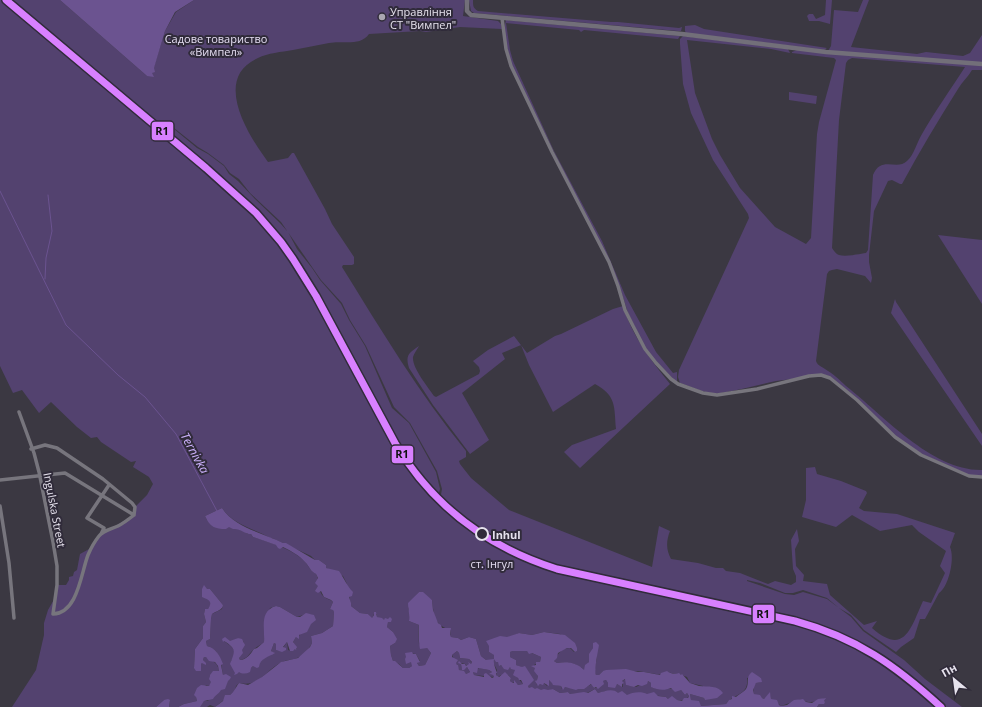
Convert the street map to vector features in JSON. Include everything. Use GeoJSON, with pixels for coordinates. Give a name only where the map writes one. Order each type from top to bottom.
{"type":"FeatureCollection","features":[{"type":"Feature","properties":{"kind":"street"},"geometry":{"type":"LineString","coordinates":[[467,0],[466,8],[469,14],[682,34],[826,52],[982,64]]}},
{"type":"Feature","properties":{"kind":"street"},"geometry":{"type":"LineString","coordinates":[[502,18],[506,50],[511,66],[555,159],[609,262],[632,326],[649,355],[671,379],[678,384],[717,396],[757,389],[816,375],[826,376],[857,400],[887,430],[907,446],[937,463],[962,474],[982,477]]}},
{"type":"Feature","properties":{"kind":"street","name":"Ingulska Street"},"geometry":{"type":"LineString","coordinates":[[19,412],[34,453],[57,566],[57,585],[53,614],[58,614],[67,609],[82,579],[88,555],[100,535]]}},
{"type":"Feature","properties":{"kind":"street"},"geometry":{"type":"LineString","coordinates":[[32,449],[45,445],[57,448],[103,479],[135,507],[134,516],[100,535]]}},
{"type":"Feature","properties":{"kind":"street"},"geometry":{"type":"LineString","coordinates":[[0,480],[67,473],[134,516]]}},
{"type":"Feature","properties":{"kind":"street"},"geometry":{"type":"LineString","coordinates":[[100,535],[104,528],[88,518],[109,485]]}},
{"type":"Feature","properties":{"kind":"street"},"geometry":{"type":"LineString","coordinates":[[0,506],[11,577],[14,618]]}},
{"type":"Feature","properties":{"kind":"green space","name":"ст. Інгул"},"geometry":{"type":"Polygon","coordinates":[[[0,0],[5,0],[206,169],[236,195],[267,227],[292,259],[316,296],[397,448],[405,460],[422,482],[451,511],[472,529],[471,532],[488,543],[489,541],[522,557],[556,570],[795,622],[836,636],[855,645],[890,667],[939,707],[817,707],[819,704],[823,704],[825,698],[810,702],[801,699],[781,706],[774,700],[771,700],[770,694],[764,699],[754,694],[755,684],[761,682],[761,678],[756,676],[747,678],[746,688],[740,694],[729,700],[726,704],[701,706],[691,700],[690,694],[704,698],[705,700],[703,686],[690,683],[687,677],[675,673],[658,674],[623,670],[603,671],[599,675],[596,675],[595,668],[597,654],[593,648],[589,662],[584,670],[579,666],[570,663],[557,663],[554,661],[562,650],[570,648],[574,652],[577,651],[569,639],[560,634],[544,632],[532,635],[519,633],[489,646],[489,652],[495,655],[500,665],[516,670],[516,676],[523,684],[518,685],[510,681],[511,678],[508,675],[501,675],[498,677],[496,675],[497,670],[493,660],[486,660],[481,656],[476,639],[469,637],[461,640],[451,637],[451,630],[438,623],[434,615],[432,600],[419,592],[408,608],[410,614],[409,621],[419,625],[419,644],[427,648],[431,653],[425,665],[419,666],[417,663],[420,661],[416,654],[406,653],[412,662],[412,666],[409,668],[403,668],[393,661],[391,655],[390,646],[395,643],[393,632],[387,627],[388,619],[384,621],[377,617],[377,614],[374,614],[372,619],[368,614],[360,613],[351,606],[347,584],[343,576],[326,568],[326,565],[319,560],[315,560],[311,556],[238,522],[227,514],[222,508],[205,516],[207,520],[237,528],[251,534],[253,537],[296,554],[316,574],[319,589],[322,595],[333,602],[330,609],[333,609],[334,612],[333,626],[322,633],[311,636],[312,643],[304,654],[276,665],[252,683],[239,683],[236,686],[235,691],[215,707],[210,705],[207,707],[195,707],[204,701],[208,701],[223,675],[218,654],[212,648],[207,646],[206,641],[210,639],[212,614],[222,609],[223,605],[210,589],[207,589],[204,598],[208,598],[211,604],[208,609],[205,609],[204,614],[206,622],[203,626],[203,638],[195,649],[194,668],[202,663],[205,663],[203,660],[204,657],[206,657],[216,664],[219,671],[211,676],[211,684],[209,686],[206,685],[196,697],[197,701],[178,707],[169,707],[170,700],[164,700],[156,707],[12,707],[36,670],[44,635],[44,623],[48,610],[56,596],[57,585],[66,585],[69,577],[73,576],[74,572],[77,570],[80,554],[91,548],[100,535],[134,515],[135,507],[147,495],[153,484],[149,477],[133,467],[136,461],[131,462],[101,442],[97,437],[91,438],[51,402],[39,413],[22,390],[13,393],[0,366],[0,0]],[[276,606],[270,608],[265,624],[264,642],[244,659],[240,660],[239,658],[244,642],[238,638],[233,641],[224,641],[234,649],[234,654],[231,661],[233,668],[238,672],[256,666],[265,657],[274,653],[271,651],[274,643],[276,644],[276,650],[281,651],[287,642],[288,650],[291,651],[297,649],[293,642],[308,625],[313,615],[306,614],[297,617],[276,606]]]}},
{"type":"Feature","properties":{"kind":"green space","name":"Садове товариство «Вимпел»"},"geometry":{"type":"Polygon","coordinates":[[[9,0],[60,0],[147,76],[152,73],[165,31],[176,12],[194,0],[465,0],[463,16],[498,21],[501,24],[502,29],[460,27],[426,32],[420,31],[369,34],[365,38],[356,42],[334,42],[266,55],[244,67],[237,79],[236,93],[238,107],[244,123],[260,151],[268,162],[288,158],[292,153],[294,153],[332,224],[354,257],[354,264],[343,265],[342,267],[416,384],[466,451],[466,457],[459,461],[460,464],[471,478],[509,510],[652,567],[659,526],[670,531],[667,545],[671,559],[723,568],[726,571],[740,573],[768,584],[775,581],[791,585],[796,582],[796,576],[793,569],[791,540],[797,529],[799,541],[795,549],[796,566],[804,575],[803,581],[827,584],[830,595],[864,625],[877,621],[872,628],[883,636],[892,640],[899,639],[910,629],[923,601],[931,603],[945,573],[940,566],[946,551],[919,532],[912,525],[880,531],[852,515],[836,527],[802,517],[806,500],[806,468],[815,467],[817,474],[841,481],[866,491],[867,493],[859,508],[864,511],[897,514],[955,533],[950,547],[952,558],[946,584],[939,593],[925,619],[920,619],[914,638],[896,652],[864,630],[851,615],[839,608],[851,617],[863,631],[904,660],[925,679],[962,707],[943,707],[892,664],[859,643],[819,627],[795,620],[557,568],[524,556],[480,533],[440,500],[442,489],[437,471],[410,423],[394,407],[366,346],[350,320],[342,303],[321,280],[288,233],[297,249],[320,280],[341,304],[349,320],[365,346],[392,408],[409,423],[436,472],[440,489],[438,496],[436,496],[419,477],[402,452],[317,295],[283,242],[248,202],[9,0]],[[174,128],[197,148],[224,166],[229,174],[238,181],[255,199],[288,231],[281,222],[250,193],[239,179],[230,173],[224,165],[174,128]],[[747,580],[785,594],[794,595],[803,592],[827,599],[839,608],[827,598],[803,590],[793,593],[785,593],[760,583],[747,580]]]}},
{"type":"Feature","properties":{"kind":"green space"},"geometry":{"type":"Polygon","coordinates":[[[469,0],[473,0],[474,7],[478,11],[679,28],[682,27],[681,31],[678,31],[474,13],[471,11],[469,0]]]}},
{"type":"Feature","properties":{"kind":"green space"},"geometry":{"type":"Polygon","coordinates":[[[826,0],[832,0],[830,24],[819,21],[809,21],[807,16],[809,14],[813,14],[816,19],[825,15],[826,0]]]}},
{"type":"Feature","properties":{"kind":"green space"},"geometry":{"type":"Polygon","coordinates":[[[863,0],[869,0],[851,47],[917,54],[926,52],[963,56],[970,53],[982,35],[982,63],[828,51],[831,46],[834,10],[858,12],[863,0]]]}},
{"type":"Feature","properties":{"kind":"green space"},"geometry":{"type":"Polygon","coordinates":[[[506,20],[680,36],[678,39],[584,30],[581,32],[579,30],[506,23],[513,61],[554,151],[602,241],[625,295],[656,352],[673,373],[677,372],[677,382],[650,355],[628,313],[619,285],[512,66],[505,37],[506,20]]]}},
{"type":"Feature","properties":{"kind":"green space"},"geometry":{"type":"Polygon","coordinates":[[[695,25],[704,29],[827,48],[824,50],[686,33],[685,26],[695,25]]]}},
{"type":"Feature","properties":{"kind":"green space"},"geometry":{"type":"Polygon","coordinates":[[[683,36],[788,49],[790,53],[771,49],[687,40],[695,93],[712,139],[720,155],[740,188],[775,227],[806,244],[811,238],[817,134],[836,60],[834,58],[792,52],[797,50],[982,65],[982,70],[972,70],[960,86],[929,136],[902,184],[892,180],[888,181],[874,211],[869,255],[872,278],[871,283],[865,276],[837,269],[829,271],[827,274],[816,361],[892,426],[927,452],[963,468],[982,470],[982,476],[969,475],[922,454],[896,437],[858,399],[831,377],[826,375],[816,374],[721,393],[710,393],[680,383],[678,377],[679,370],[749,218],[748,214],[713,160],[691,113],[683,84],[680,39],[683,36]],[[852,58],[848,60],[846,63],[839,120],[832,248],[837,254],[845,256],[866,253],[868,250],[873,175],[876,169],[885,164],[899,165],[907,161],[914,152],[927,125],[965,67],[852,58]]]}},
{"type":"Feature","properties":{"kind":"green space"},"geometry":{"type":"Polygon","coordinates":[[[789,92],[817,96],[816,104],[789,100],[789,92]]]}},
{"type":"Feature","properties":{"kind":"green space"},"geometry":{"type":"Polygon","coordinates":[[[938,235],[982,240],[982,304],[938,235]]]}},
{"type":"Feature","properties":{"kind":"green space"},"geometry":{"type":"Polygon","coordinates":[[[895,299],[982,434],[982,446],[891,313],[895,299]]]}},
{"type":"Feature","properties":{"kind":"green space"},"geometry":{"type":"Polygon","coordinates":[[[623,306],[637,338],[649,357],[670,384],[580,468],[564,452],[572,445],[616,429],[614,408],[611,398],[602,388],[595,384],[553,412],[529,365],[521,345],[527,353],[555,336],[613,309],[623,306]]]}},
{"type":"Feature","properties":{"kind":"green space"},"geometry":{"type":"Polygon","coordinates":[[[514,336],[521,345],[502,353],[505,359],[462,393],[489,440],[470,454],[433,405],[409,368],[407,360],[408,357],[419,346],[414,354],[413,361],[424,383],[436,397],[479,374],[479,367],[473,361],[488,350],[514,336]]]}},
{"type":"Feature","properties":{"kind":"green space"},"geometry":{"type":"Polygon","coordinates":[[[457,651],[460,658],[469,659],[472,663],[467,666],[461,663],[462,670],[467,667],[470,672],[466,674],[459,670],[452,655],[457,651]]]}},
{"type":"Feature","properties":{"kind":"green space"},"geometry":{"type":"Polygon","coordinates":[[[527,651],[541,657],[540,662],[534,665],[538,676],[536,680],[537,685],[544,683],[547,686],[549,680],[556,685],[561,686],[562,689],[565,687],[576,689],[582,688],[592,684],[594,688],[597,688],[602,685],[603,681],[606,680],[611,687],[617,684],[623,687],[622,681],[626,679],[626,685],[636,687],[648,681],[651,683],[653,688],[681,690],[685,695],[687,693],[689,696],[685,700],[680,700],[647,694],[627,695],[606,691],[598,693],[595,689],[587,693],[570,694],[568,692],[560,693],[553,689],[544,691],[529,688],[528,686],[531,677],[526,669],[516,665],[516,660],[510,657],[510,652],[527,651]]]}},
{"type":"Feature","properties":{"kind":"green space"},"geometry":{"type":"Polygon","coordinates":[[[479,668],[489,670],[492,672],[490,674],[494,677],[474,675],[473,672],[479,668]]]}},
{"type":"Feature","properties":{"kind":"shaded area"},"geometry":{"type":"Polygon","coordinates":[[[60,0],[194,0],[175,12],[165,31],[154,68],[155,72],[152,73],[154,77],[147,76],[60,0]]]}},
{"type":"Feature","properties":{"kind":"shaded area"},"geometry":{"type":"Polygon","coordinates":[[[222,508],[228,515],[242,525],[286,543],[315,560],[319,560],[326,565],[326,568],[339,571],[353,592],[352,596],[349,597],[351,606],[360,613],[368,614],[372,618],[374,612],[376,612],[377,617],[384,620],[385,618],[388,619],[390,617],[392,619],[391,622],[388,622],[387,627],[393,632],[397,639],[395,643],[390,646],[391,655],[393,661],[403,668],[409,668],[412,666],[411,662],[406,664],[405,653],[412,652],[413,654],[416,654],[420,662],[417,663],[419,666],[425,665],[431,653],[427,648],[420,649],[419,625],[409,621],[408,603],[419,592],[423,592],[432,600],[433,610],[438,623],[442,628],[451,628],[451,637],[461,640],[469,637],[476,639],[481,656],[486,660],[494,659],[494,655],[489,652],[489,646],[486,641],[500,636],[507,637],[519,633],[532,635],[544,632],[565,635],[575,643],[577,651],[575,652],[571,648],[567,648],[558,653],[557,658],[554,661],[557,663],[572,663],[584,670],[585,665],[589,662],[589,654],[593,648],[593,643],[596,642],[599,645],[596,675],[599,675],[606,670],[626,669],[660,675],[661,673],[667,671],[675,674],[682,674],[690,683],[721,690],[723,693],[717,698],[705,700],[704,698],[690,694],[691,700],[699,701],[701,706],[726,704],[732,699],[732,696],[736,697],[746,689],[748,685],[748,678],[752,672],[761,678],[762,682],[756,683],[753,690],[754,694],[760,695],[764,699],[770,692],[771,699],[777,700],[781,706],[787,705],[794,700],[803,699],[806,702],[812,703],[818,699],[826,698],[824,701],[825,702],[824,704],[819,704],[817,707],[215,707],[223,701],[225,695],[232,694],[239,683],[248,685],[262,677],[281,662],[298,658],[310,647],[312,643],[311,636],[322,633],[333,626],[334,612],[330,609],[333,602],[324,597],[321,591],[318,593],[315,591],[318,586],[315,583],[318,578],[316,574],[298,555],[283,547],[280,549],[276,545],[253,537],[251,534],[238,529],[229,527],[226,529],[216,528],[209,523],[205,516],[222,508]],[[457,651],[452,655],[452,657],[458,660],[456,663],[459,670],[464,671],[466,674],[470,672],[467,667],[462,670],[461,664],[458,663],[459,661],[466,666],[469,664],[468,662],[471,664],[472,662],[469,659],[460,658],[457,651]],[[527,651],[510,652],[510,657],[516,660],[516,665],[522,667],[525,666],[534,680],[528,686],[529,688],[532,687],[541,690],[553,689],[560,693],[568,692],[570,694],[584,692],[588,693],[595,689],[598,693],[609,690],[616,691],[618,693],[622,691],[627,695],[637,692],[647,694],[654,692],[658,696],[666,697],[668,699],[672,696],[677,700],[682,701],[684,698],[688,698],[689,696],[687,693],[685,695],[681,690],[675,692],[671,688],[663,690],[651,687],[651,683],[648,681],[647,684],[642,686],[638,685],[634,687],[626,685],[625,679],[622,681],[624,683],[622,684],[622,687],[617,684],[615,688],[608,687],[606,680],[603,681],[604,684],[598,689],[596,687],[594,688],[591,684],[584,689],[576,690],[565,687],[563,690],[561,686],[553,685],[549,680],[549,686],[544,683],[543,685],[540,684],[538,686],[535,681],[537,680],[538,676],[534,671],[535,668],[531,666],[536,665],[536,662],[540,662],[541,657],[532,653],[529,654],[527,651]],[[494,659],[497,673],[496,675],[499,677],[505,672],[511,678],[510,681],[513,683],[514,680],[518,685],[523,684],[521,680],[513,675],[515,670],[511,669],[510,667],[508,670],[504,669],[501,665],[499,666],[498,662],[494,659]],[[478,668],[477,673],[473,672],[474,675],[484,677],[484,674],[486,673],[492,678],[494,677],[493,675],[489,674],[492,672],[489,670],[478,668]]]}},
{"type":"Feature","properties":{"kind":"shaded area"},"geometry":{"type":"Polygon","coordinates":[[[204,585],[207,589],[210,589],[223,605],[221,609],[212,614],[210,639],[206,641],[207,646],[215,650],[219,655],[223,664],[221,665],[223,675],[226,674],[231,677],[225,689],[221,690],[213,699],[204,701],[200,707],[178,707],[197,701],[194,695],[197,688],[201,685],[209,686],[211,682],[209,679],[210,675],[213,671],[219,671],[215,662],[209,661],[206,657],[204,657],[203,660],[206,665],[201,664],[201,671],[196,671],[194,668],[195,649],[203,638],[203,626],[206,622],[204,614],[205,609],[208,609],[210,604],[208,600],[202,597],[202,589],[204,585]]]}},
{"type":"Feature","properties":{"kind":"shaded area"},"geometry":{"type":"Polygon","coordinates":[[[276,606],[297,617],[300,617],[306,613],[314,615],[316,620],[311,624],[307,632],[299,635],[299,639],[296,637],[293,642],[297,647],[296,650],[290,651],[287,642],[283,647],[286,648],[286,650],[282,652],[276,650],[276,644],[274,643],[271,651],[275,653],[263,660],[259,667],[257,668],[253,666],[250,672],[244,674],[239,672],[234,675],[235,673],[230,664],[234,653],[233,648],[224,641],[223,642],[222,639],[225,637],[230,641],[238,638],[242,639],[245,645],[242,650],[243,653],[239,658],[240,660],[245,659],[254,649],[264,642],[265,616],[271,608],[276,606]]]}},
{"type":"Feature","properties":{"kind":"shaded area"},"geometry":{"type":"Polygon","coordinates":[[[164,700],[170,700],[169,707],[156,707],[164,700]]]}},
{"type":"Feature","properties":{"kind":"waterway","name":"Ternivka"},"geometry":{"type":"LineString","coordinates":[[0,191],[66,325],[118,375],[145,397],[176,434],[217,511]]}},
{"type":"Feature","properties":{"kind":"waterway"},"geometry":{"type":"LineString","coordinates":[[45,279],[46,258],[52,231],[48,195]]}},
{"type":"Feature","properties":{"kind":"transit line","name":"R1"},"geometry":{"type":"LineString","coordinates":[[6,0],[206,168],[256,213],[281,242],[316,296],[395,443],[426,486],[464,521],[507,549],[531,560],[557,569],[795,621],[838,636],[891,666],[908,678],[941,707]]}},
{"type":"Feature","properties":{"kind":"place","name":"Управління СТ \"Вимпел\""},"geometry":{"type":"Point","coordinates":[382,17]}},
{"type":"Feature","properties":{"kind":"place","name":"Inhul"},"geometry":{"type":"Point","coordinates":[482,534]}}]}
